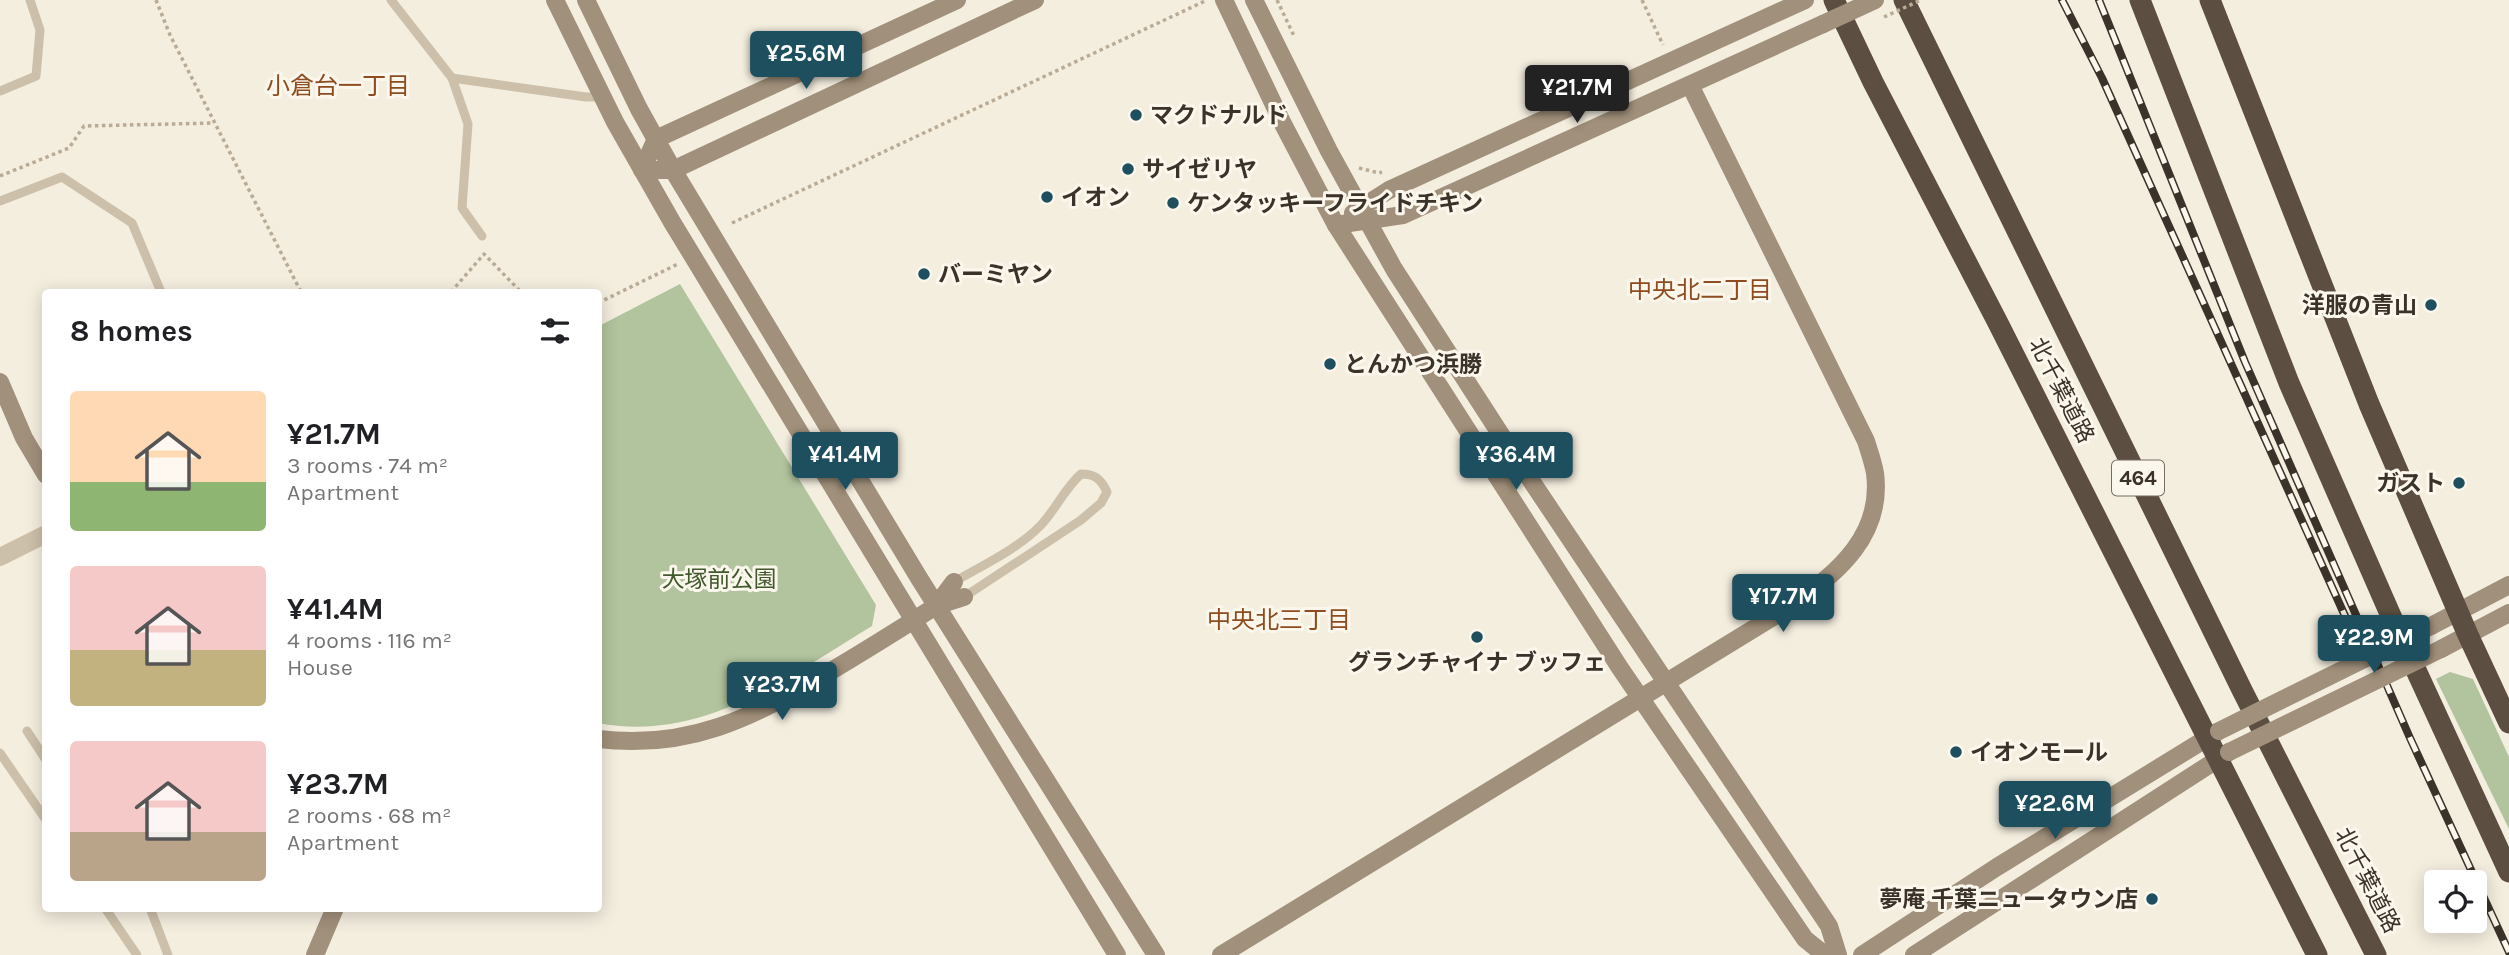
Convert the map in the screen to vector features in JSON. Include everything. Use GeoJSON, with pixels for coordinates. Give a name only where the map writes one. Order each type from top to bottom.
{"type":"FeatureCollection","features":[{"type":"Feature","properties":{"kind":"highway","name":"北千葉道路"},"geometry":{"type":"LineString","coordinates":[[1833,0],[1873,82],[2213,734],[2317,955]]}},
{"type":"Feature","properties":{"kind":"highway","name":"北千葉道路"},"geometry":{"type":"LineString","coordinates":[[1904,0],[2242,690],[2376,955]]}},
{"type":"Feature","properties":{"kind":"highway"},"geometry":{"type":"LineString","coordinates":[[2140,0],[2289,383],[2391,615],[2509,872]]}},
{"type":"Feature","properties":{"kind":"highway"},"geometry":{"type":"LineString","coordinates":[[2210,0],[2369,404],[2468,635],[2509,723]]}},
{"type":"Feature","properties":{"kind":"street"},"geometry":{"type":"LineString","coordinates":[[555,0],[602,97],[642,170],[1117,955]]}},
{"type":"Feature","properties":{"kind":"street"},"geometry":{"type":"LineString","coordinates":[[586,0],[673,170],[936,606],[1156,955]]}},
{"type":"Feature","properties":{"kind":"street"},"geometry":{"type":"LineString","coordinates":[[642,170],[656,139],[957,0]]}},
{"type":"Feature","properties":{"kind":"street"},"geometry":{"type":"LineString","coordinates":[[642,170],[673,170],[1035,0]]}},
{"type":"Feature","properties":{"kind":"street"},"geometry":{"type":"LineString","coordinates":[[1224,0],[1283,124],[1336,225],[1640,698],[1805,939],[1825,955]]}},
{"type":"Feature","properties":{"kind":"street"},"geometry":{"type":"LineString","coordinates":[[1254,0],[1394,269],[1511,452],[1829,926],[1838,955]]}},
{"type":"Feature","properties":{"kind":"street"},"geometry":{"type":"LineString","coordinates":[[1336,225],[1364,214],[1401,184],[1805,0]]}},
{"type":"Feature","properties":{"kind":"street"},"geometry":{"type":"LineString","coordinates":[[1364,214],[1403,215],[1875,0]]}},
{"type":"Feature","properties":{"kind":"street"},"geometry":{"type":"LineString","coordinates":[[1220,955],[1794,604],[1832,576],[1856,550],[1869,526],[1875,502],[1875,472],[1866,441],[1690,85]]}},
{"type":"Feature","properties":{"kind":"street"},"geometry":{"type":"LineString","coordinates":[[0,382],[24,439],[42,468]]}},
{"type":"Feature","properties":{"kind":"street"},"geometry":{"type":"LineString","coordinates":[[0,557],[42,536]]}},
{"type":"Feature","properties":{"kind":"street"},"geometry":{"type":"LineString","coordinates":[[1862,955],[1997,867],[2213,734],[2509,585]]}},
{"type":"Feature","properties":{"kind":"street"},"geometry":{"type":"LineString","coordinates":[[602,739],[636,742],[674,739],[738,721],[771,707],[959,590]]}},
{"type":"Feature","properties":{"kind":"street"},"geometry":{"type":"LineString","coordinates":[[1914,955],[2223,755],[2509,613]]}},
{"type":"Feature","properties":{"kind":"street"},"geometry":{"type":"LineString","coordinates":[[315,955],[333,912]]}},
{"type":"Feature","properties":{"kind":"lane"},"geometry":{"type":"LineString","coordinates":[[0,91],[36,76],[40,30],[30,0]]}},
{"type":"Feature","properties":{"kind":"lane"},"geometry":{"type":"LineString","coordinates":[[391,0],[453,78],[468,124],[462,208],[482,236]]}},
{"type":"Feature","properties":{"kind":"lane"},"geometry":{"type":"LineString","coordinates":[[453,78],[602,97]]}},
{"type":"Feature","properties":{"kind":"lane"},"geometry":{"type":"LineString","coordinates":[[0,201],[62,177],[132,223],[161,289]]}},
{"type":"Feature","properties":{"kind":"lane"},"geometry":{"type":"LineString","coordinates":[[1081,474],[1090,474],[1103,483],[1107,492],[1101,503],[1081,520],[959,590],[1040,527],[1081,474]]}},
{"type":"Feature","properties":{"kind":"lane"},"geometry":{"type":"LineString","coordinates":[[27,731],[42,755]]}},
{"type":"Feature","properties":{"kind":"lane"},"geometry":{"type":"LineString","coordinates":[[0,753],[42,814]]}},
{"type":"Feature","properties":{"kind":"lane"},"geometry":{"type":"LineString","coordinates":[[108,912],[137,955]]}},
{"type":"Feature","properties":{"kind":"lane"},"geometry":{"type":"LineString","coordinates":[[152,912],[168,955]]}},
{"type":"Feature","properties":{"kind":"path"},"geometry":{"type":"LineString","coordinates":[[156,0],[170,36],[299,289]]}},
{"type":"Feature","properties":{"kind":"path"},"geometry":{"type":"LineString","coordinates":[[1278,0],[1294,36]]}},
{"type":"Feature","properties":{"kind":"path"},"geometry":{"type":"LineString","coordinates":[[1642,0],[1663,45],[1673,41]]}},
{"type":"Feature","properties":{"kind":"path"},"geometry":{"type":"LineString","coordinates":[[732,223],[1205,1]]}},
{"type":"Feature","properties":{"kind":"path"},"geometry":{"type":"LineString","coordinates":[[0,176],[69,148],[84,126],[214,122]]}},
{"type":"Feature","properties":{"kind":"path"},"geometry":{"type":"LineString","coordinates":[[1356,167],[1379,173],[1391,167]]}},
{"type":"Feature","properties":{"kind":"path"},"geometry":{"type":"LineString","coordinates":[[454,289],[484,254],[518,289]]}},
{"type":"Feature","properties":{"kind":"path"},"geometry":{"type":"LineString","coordinates":[[602,301],[678,264]]}},
{"type":"Feature","properties":{"kind":"green space","name":"大塚前公園"},"geometry":{"type":"Polygon","coordinates":[[[680,284],[876,605],[872,626],[776,684],[709,715],[636,727],[602,723],[602,324],[680,284]]]}},
{"type":"Feature","properties":{"kind":"green space"},"geometry":{"type":"Polygon","coordinates":[[[2450,672],[2473,679],[2509,757],[2509,829],[2436,679],[2450,672]]]}},
{"type":"Feature","properties":{"kind":"railway"},"geometry":{"type":"LineString","coordinates":[[2062,0],[2102,78],[2350,627]]}},
{"type":"Feature","properties":{"kind":"railway"},"geometry":{"type":"LineString","coordinates":[[2099,0],[2245,362],[2410,738],[2509,952]]}},
{"type":"Feature","properties":{"kind":"place","name":"マクドナルド"},"geometry":{"type":"Point","coordinates":[1136,115]}},
{"type":"Feature","properties":{"kind":"place","name":"サイゼリヤ"},"geometry":{"type":"Point","coordinates":[1128,169]}},
{"type":"Feature","properties":{"kind":"place","name":"イオン"},"geometry":{"type":"Point","coordinates":[1047,197]}},
{"type":"Feature","properties":{"kind":"place","name":"ケンタッキーフライドチキン"},"geometry":{"type":"Point","coordinates":[1173,203]}},
{"type":"Feature","properties":{"kind":"place","name":"バーミヤン"},"geometry":{"type":"Point","coordinates":[924,274]}},
{"type":"Feature","properties":{"kind":"place","name":"洋服の青山"},"geometry":{"type":"Point","coordinates":[2431,305]}},
{"type":"Feature","properties":{"kind":"place","name":"とんかつ浜勝"},"geometry":{"type":"Point","coordinates":[1330,364]}},
{"type":"Feature","properties":{"kind":"place","name":"ガスト"},"geometry":{"type":"Point","coordinates":[2459,483]}},
{"type":"Feature","properties":{"kind":"place","name":"グランチャイナ ブッフェ"},"geometry":{"type":"Point","coordinates":[1477,637]}},
{"type":"Feature","properties":{"kind":"place","name":"イオンモール"},"geometry":{"type":"Point","coordinates":[1956,752]}},
{"type":"Feature","properties":{"kind":"place","name":"夢庵 千葉ニュータウン店"},"geometry":{"type":"Point","coordinates":[2152,899]}},
{"type":"Feature","properties":{"kind":"district","name":"小倉台一丁目"},"geometry":{"type":"Point","coordinates":[338,86]}},
{"type":"Feature","properties":{"kind":"district","name":"中央北二丁目"},"geometry":{"type":"Point","coordinates":[1700,290]}},
{"type":"Feature","properties":{"kind":"district","name":"中央北三丁目"},"geometry":{"type":"Point","coordinates":[1279,620]}}]}
